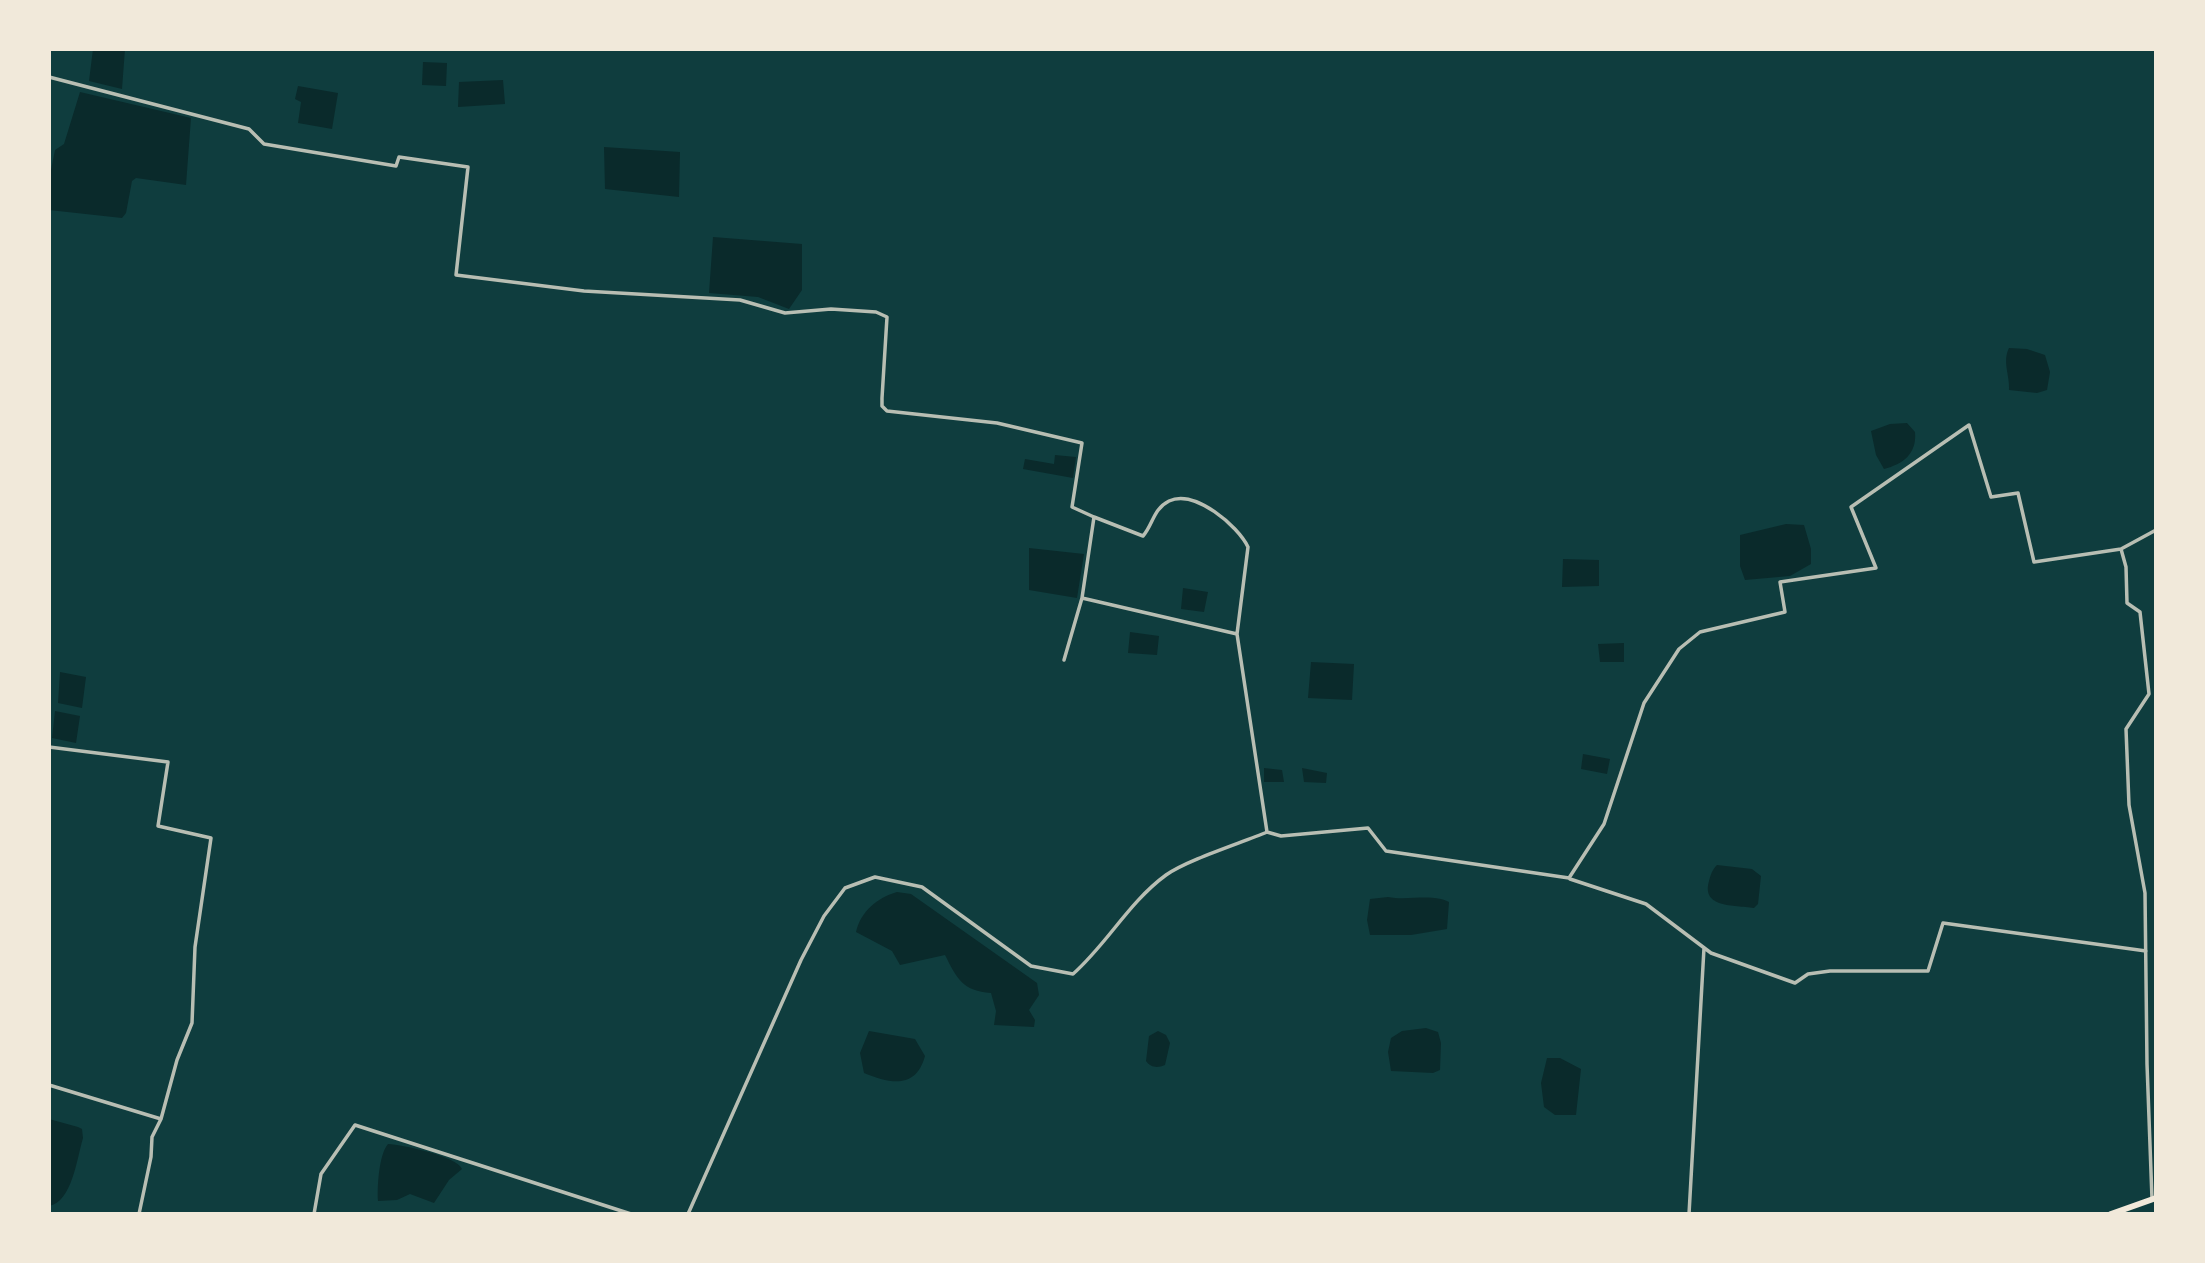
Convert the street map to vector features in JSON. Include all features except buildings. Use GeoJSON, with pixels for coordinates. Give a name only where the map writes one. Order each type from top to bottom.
{"type":"FeatureCollection","features":[{"type":"Feature","properties":{"kind":"highway"},"geometry":{"type":"LineString","coordinates":[[2111,1214],[2154,1198]]}},
{"type":"Feature","properties":{"kind":"street"},"geometry":{"type":"LineString","coordinates":[[49,77],[249,129],[264,144],[396,166],[399,157],[468,167],[456,275],[584,291],[740,300],[785,313],[831,309],[881,313],[887,317],[882,398],[882,406],[887,411],[997,423],[1083,443],[1072,507],[1143,536],[1153,515],[1168,501],[1181,498],[1200,503],[1217,512],[1244,538],[1248,547],[1237,634],[1267,832]]}},
{"type":"Feature","properties":{"kind":"street"},"geometry":{"type":"LineString","coordinates":[[1569,878],[1604,824],[1644,703],[1679,649],[1700,632],[1785,612],[1780,582],[1876,568],[1851,507],[1969,425],[1991,497],[2018,493],[2034,562],[2121,550],[2156,530]]}},
{"type":"Feature","properties":{"kind":"street"},"geometry":{"type":"LineString","coordinates":[[1064,660],[1082,598],[1094,517]]}},
{"type":"Feature","properties":{"kind":"street"},"geometry":{"type":"LineString","coordinates":[[2121,550],[2127,603],[2140,612],[2149,694],[2126,729],[2129,805],[2145,893],[2154,1198]]}},
{"type":"Feature","properties":{"kind":"street"},"geometry":{"type":"LineString","coordinates":[[1082,598],[1237,634]]}},
{"type":"Feature","properties":{"kind":"street"},"geometry":{"type":"LineString","coordinates":[[49,747],[168,762],[158,826],[211,838],[195,947],[192,1023],[177,1059],[161,1119],[151,1140],[149,1170],[139,1214]]}},
{"type":"Feature","properties":{"kind":"street"},"geometry":{"type":"LineString","coordinates":[[688,1214],[801,960],[824,916],[845,888],[875,877],[922,887],[1031,966],[1073,974],[1092,958],[1124,915],[1167,874],[1267,832],[1281,836],[1368,828],[1386,851],[1569,878],[1646,904],[1711,953],[1795,983],[1808,974],[1830,971],[1928,971],[1943,923],[2146,951]]}},
{"type":"Feature","properties":{"kind":"street"},"geometry":{"type":"LineString","coordinates":[[1689,1214],[1704,948]]}},
{"type":"Feature","properties":{"kind":"street"},"geometry":{"type":"LineString","coordinates":[[49,1085],[161,1119]]}},
{"type":"Feature","properties":{"kind":"street"},"geometry":{"type":"LineString","coordinates":[[314,1214],[321,1174],[355,1125],[631,1214]]}},
{"type":"Feature","properties":{"kind":"water"},"geometry":{"type":"Polygon","coordinates":[[[93,49],[125,49],[122,89],[89,81],[93,49]]]}},
{"type":"Feature","properties":{"kind":"water"},"geometry":{"type":"Polygon","coordinates":[[[423,62],[447,63],[446,86],[422,85],[423,62]]]}},
{"type":"Feature","properties":{"kind":"water"},"geometry":{"type":"Polygon","coordinates":[[[503,80],[505,104],[458,107],[459,82],[503,80]]]}},
{"type":"Feature","properties":{"kind":"water"},"geometry":{"type":"Polygon","coordinates":[[[298,86],[338,93],[332,129],[298,123],[301,102],[295,99],[298,86]]]}},
{"type":"Feature","properties":{"kind":"water"},"geometry":{"type":"Polygon","coordinates":[[[80,92],[191,118],[186,185],[136,178],[132,181],[126,213],[122,218],[49,210],[49,180],[55,150],[64,144],[80,92]]]}},
{"type":"Feature","properties":{"kind":"water"},"geometry":{"type":"Polygon","coordinates":[[[604,147],[680,152],[679,197],[605,189],[604,147]]]}},
{"type":"Feature","properties":{"kind":"water"},"geometry":{"type":"Polygon","coordinates":[[[713,237],[802,244],[802,290],[789,309],[758,297],[709,293],[713,237]]]}},
{"type":"Feature","properties":{"kind":"water"},"geometry":{"type":"Polygon","coordinates":[[[2009,348],[2027,349],[2045,355],[2050,372],[2047,390],[2037,393],[2009,390],[2006,358],[2009,348]]]}},
{"type":"Feature","properties":{"kind":"water"},"geometry":{"type":"Polygon","coordinates":[[[1907,423],[1915,432],[1911,452],[1903,461],[1884,469],[1876,455],[1871,431],[1890,424],[1907,423]]]}},
{"type":"Feature","properties":{"kind":"water"},"geometry":{"type":"Polygon","coordinates":[[[1055,455],[1076,457],[1073,478],[1023,469],[1025,459],[1054,464],[1055,455]]]}},
{"type":"Feature","properties":{"kind":"water"},"geometry":{"type":"Polygon","coordinates":[[[1786,524],[1804,525],[1811,549],[1811,564],[1790,576],[1745,580],[1740,566],[1740,535],[1786,524]]]}},
{"type":"Feature","properties":{"kind":"water"},"geometry":{"type":"Polygon","coordinates":[[[1029,548],[1084,554],[1077,598],[1029,590],[1029,548]]]}},
{"type":"Feature","properties":{"kind":"water"},"geometry":{"type":"Polygon","coordinates":[[[1563,559],[1599,560],[1599,586],[1562,587],[1563,559]]]}},
{"type":"Feature","properties":{"kind":"water"},"geometry":{"type":"Polygon","coordinates":[[[1183,588],[1208,592],[1204,612],[1181,609],[1183,588]]]}},
{"type":"Feature","properties":{"kind":"water"},"geometry":{"type":"Polygon","coordinates":[[[1130,632],[1159,636],[1157,655],[1128,653],[1130,632]]]}},
{"type":"Feature","properties":{"kind":"water"},"geometry":{"type":"Polygon","coordinates":[[[1624,643],[1624,662],[1600,662],[1598,644],[1624,643]]]}},
{"type":"Feature","properties":{"kind":"water"},"geometry":{"type":"Polygon","coordinates":[[[1311,662],[1354,664],[1352,700],[1308,698],[1311,662]]]}},
{"type":"Feature","properties":{"kind":"water"},"geometry":{"type":"Polygon","coordinates":[[[60,672],[86,677],[82,708],[58,703],[60,672]]]}},
{"type":"Feature","properties":{"kind":"water"},"geometry":{"type":"Polygon","coordinates":[[[55,711],[80,716],[76,743],[52,738],[55,711]]]}},
{"type":"Feature","properties":{"kind":"water"},"geometry":{"type":"Polygon","coordinates":[[[1583,754],[1610,759],[1607,774],[1581,769],[1583,754]]]}},
{"type":"Feature","properties":{"kind":"water"},"geometry":{"type":"Polygon","coordinates":[[[1264,768],[1282,770],[1284,782],[1264,782],[1264,768]]]}},
{"type":"Feature","properties":{"kind":"water"},"geometry":{"type":"Polygon","coordinates":[[[1302,768],[1327,773],[1326,783],[1304,782],[1302,768]]]}},
{"type":"Feature","properties":{"kind":"water"},"geometry":{"type":"Polygon","coordinates":[[[1717,865],[1752,869],[1761,876],[1758,904],[1754,908],[1714,901],[1708,890],[1712,872],[1717,865]]]}},
{"type":"Feature","properties":{"kind":"water"},"geometry":{"type":"Polygon","coordinates":[[[897,892],[911,894],[1037,983],[1039,995],[1029,1010],[1035,1020],[1034,1027],[994,1025],[996,1011],[991,993],[974,990],[962,982],[945,955],[900,965],[892,951],[856,932],[858,924],[871,906],[897,892]]]}},
{"type":"Feature","properties":{"kind":"water"},"geometry":{"type":"Polygon","coordinates":[[[1435,898],[1449,902],[1447,929],[1411,935],[1370,935],[1367,920],[1370,899],[1435,898]]]}},
{"type":"Feature","properties":{"kind":"water"},"geometry":{"type":"Polygon","coordinates":[[[1426,1028],[1438,1032],[1441,1043],[1440,1070],[1433,1073],[1391,1071],[1388,1052],[1391,1038],[1402,1031],[1426,1028]]]}},
{"type":"Feature","properties":{"kind":"water"},"geometry":{"type":"Polygon","coordinates":[[[869,1031],[915,1039],[925,1056],[921,1067],[909,1079],[901,1081],[884,1080],[864,1073],[860,1053],[869,1031]]]}},
{"type":"Feature","properties":{"kind":"water"},"geometry":{"type":"Polygon","coordinates":[[[1158,1031],[1166,1035],[1170,1043],[1165,1065],[1157,1067],[1146,1061],[1149,1036],[1158,1031]]]}},
{"type":"Feature","properties":{"kind":"water"},"geometry":{"type":"Polygon","coordinates":[[[1547,1058],[1560,1058],[1581,1069],[1576,1115],[1555,1115],[1544,1107],[1541,1083],[1547,1058]]]}},
{"type":"Feature","properties":{"kind":"water"},"geometry":{"type":"Polygon","coordinates":[[[49,1119],[82,1129],[83,1138],[68,1188],[57,1203],[49,1206],[49,1119]]]}},
{"type":"Feature","properties":{"kind":"water"},"geometry":{"type":"Polygon","coordinates":[[[388,1144],[440,1156],[458,1164],[462,1169],[449,1180],[434,1203],[410,1194],[397,1200],[378,1201],[378,1179],[388,1144]]]}}]}
